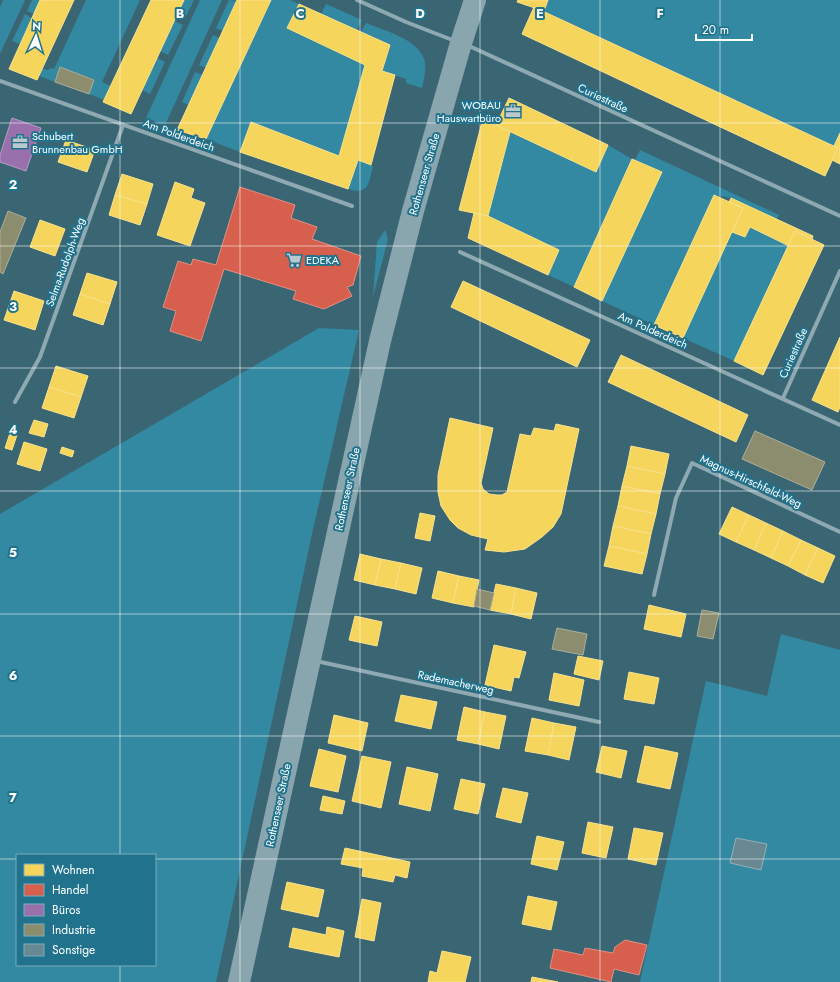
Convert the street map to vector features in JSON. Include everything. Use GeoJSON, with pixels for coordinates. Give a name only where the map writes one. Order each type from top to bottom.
{"type":"FeatureCollection","features":[{"type":"Feature","properties":{"kind":"street","name":"Curiestraße"},"geometry":{"type":"LineString","coordinates":[[358,0],[406,22],[461,43],[840,216]]}},
{"type":"Feature","properties":{"kind":"street","name":"Rothenseer Straße"},"geometry":{"type":"LineString","coordinates":[[239,982],[380,341],[413,211],[461,43],[475,0]]}},
{"type":"Feature","properties":{"kind":"street","name":"Am Polderdeich"},"geometry":{"type":"LineString","coordinates":[[0,81],[352,206]]}},
{"type":"Feature","properties":{"kind":"street","name":"Selma-Rudolph-Weg"},"geometry":{"type":"LineString","coordinates":[[15,402],[40,357],[123,125]]}},
{"type":"Feature","properties":{"kind":"street","name":"Am Polderdeich"},"geometry":{"type":"LineString","coordinates":[[460,252],[840,425]]}},
{"type":"Feature","properties":{"kind":"street","name":"Curiestraße"},"geometry":{"type":"LineString","coordinates":[[783,398],[840,271]]}},
{"type":"Feature","properties":{"kind":"street","name":"Magnus-Hirschfeld-Weg"},"geometry":{"type":"LineString","coordinates":[[654,595],[676,498],[692,463],[840,532]]}},
{"type":"Feature","properties":{"kind":"street","name":"Rademacherweg"},"geometry":{"type":"LineString","coordinates":[[309,660],[599,722]]}},
{"type":"Feature","properties":{"kind":"shaded area"},"geometry":{"type":"Polygon","coordinates":[[[3,0],[25,0],[0,54],[0,7],[3,0]]]}},
{"type":"Feature","properties":{"kind":"shaded area"},"geometry":{"type":"Polygon","coordinates":[[[32,0],[40,0],[34,14],[27,11],[32,0]]]}},
{"type":"Feature","properties":{"kind":"shaded area"},"geometry":{"type":"Polygon","coordinates":[[[86,0],[140,0],[102,82],[111,86],[104,100],[89,94],[94,79],[60,68],[55,82],[39,76],[42,68],[47,70],[51,68],[54,69],[86,0]]]}},
{"type":"Feature","properties":{"kind":"shaded area"},"geometry":{"type":"Polygon","coordinates":[[[184,0],[194,0],[185,18],[177,14],[184,0]]]}},
{"type":"Feature","properties":{"kind":"shaded area"},"geometry":{"type":"Polygon","coordinates":[[[200,0],[222,0],[165,125],[146,118],[200,0]]]}},
{"type":"Feature","properties":{"kind":"shaded area"},"geometry":{"type":"Polygon","coordinates":[[[229,0],[237,1],[223,31],[216,28],[229,0]]]}},
{"type":"Feature","properties":{"kind":"shaded area"},"geometry":{"type":"Polygon","coordinates":[[[271,0],[290,0],[299,4],[287,28],[365,65],[339,156],[251,122],[240,152],[206,139],[271,0]]]}},
{"type":"Feature","properties":{"kind":"shaded area"},"geometry":{"type":"Polygon","coordinates":[[[548,0],[840,0],[840,133],[834,146],[544,11],[548,0]]]}},
{"type":"Feature","properties":{"kind":"shaded area"},"geometry":{"type":"Polygon","coordinates":[[[326,4],[362,20],[357,30],[321,14],[326,4]]]}},
{"type":"Feature","properties":{"kind":"shaded area"},"geometry":{"type":"Polygon","coordinates":[[[25,14],[32,18],[20,44],[12,41],[25,14]]]}},
{"type":"Feature","properties":{"kind":"shaded area"},"geometry":{"type":"Polygon","coordinates":[[[174,21],[183,25],[168,55],[160,51],[174,21]]]}},
{"type":"Feature","properties":{"kind":"shaded area"},"geometry":{"type":"Polygon","coordinates":[[[366,23],[402,37],[417,48],[425,63],[422,88],[406,83],[406,79],[382,71],[390,45],[361,32],[366,23]]]}},
{"type":"Feature","properties":{"kind":"shaded area"},"geometry":{"type":"Polygon","coordinates":[[[213,35],[220,38],[206,68],[199,65],[213,35]]]}},
{"type":"Feature","properties":{"kind":"shaded area"},"geometry":{"type":"Polygon","coordinates":[[[157,58],[165,62],[150,94],[142,90],[157,58]]]}},
{"type":"Feature","properties":{"kind":"shaded area"},"geometry":{"type":"Polygon","coordinates":[[[195,72],[203,75],[189,105],[182,102],[195,72]]]}},
{"type":"Feature","properties":{"kind":"shaded area"},"geometry":{"type":"Polygon","coordinates":[[[510,132],[596,172],[608,145],[632,159],[574,287],[548,275],[559,250],[488,216],[510,132]]]}},
{"type":"Feature","properties":{"kind":"shaded area"},"geometry":{"type":"Polygon","coordinates":[[[640,150],[779,215],[776,220],[731,198],[714,195],[654,325],[602,301],[662,172],[635,160],[640,150]]]}},
{"type":"Feature","properties":{"kind":"shaded area"},"geometry":{"type":"Polygon","coordinates":[[[358,160],[373,166],[367,186],[360,191],[355,191],[348,189],[358,160]]]}},
{"type":"Feature","properties":{"kind":"shaded area"},"geometry":{"type":"Polygon","coordinates":[[[750,227],[789,246],[734,361],[683,338],[732,232],[745,237],[750,227]]]}},
{"type":"Feature","properties":{"kind":"shaded area"},"geometry":{"type":"Polygon","coordinates":[[[385,230],[388,239],[373,297],[377,242],[385,230]]]}},
{"type":"Feature","properties":{"kind":"shaded area"},"geometry":{"type":"Polygon","coordinates":[[[319,328],[359,330],[312,534],[216,982],[0,982],[0,514],[319,328]]]}},
{"type":"Feature","properties":{"kind":"shaded area"},"geometry":{"type":"Polygon","coordinates":[[[781,634],[840,650],[840,982],[640,982],[706,681],[767,696],[781,634]]]}},
{"type":"Feature","properties":{"kind":"building: Wohnen"},"geometry":{"type":"Polygon","coordinates":[[[40,0],[74,0],[37,80],[9,69],[40,0]]]}},
{"type":"Feature","properties":{"kind":"building: Wohnen"},"geometry":{"type":"Polygon","coordinates":[[[151,0],[184,0],[131,114],[103,102],[151,0]]]}},
{"type":"Feature","properties":{"kind":"building: Wohnen"},"geometry":{"type":"Polygon","coordinates":[[[237,0],[271,0],[206,139],[177,130],[237,0]]]}},
{"type":"Feature","properties":{"kind":"building: Wohnen"},"geometry":{"type":"Polygon","coordinates":[[[518,0],[548,0],[544,11],[517,2],[518,0]]]}},
{"type":"Feature","properties":{"kind":"building: Wohnen"},"geometry":{"type":"Polygon","coordinates":[[[299,4],[390,45],[382,71],[395,75],[371,165],[358,160],[348,189],[240,152],[251,122],[339,156],[365,65],[287,28],[299,4]]]}},
{"type":"Feature","properties":{"kind":"building: Wohnen"},"geometry":{"type":"Polygon","coordinates":[[[534,7],[838,148],[825,176],[522,34],[534,7]]]}},
{"type":"Feature","properties":{"kind":"building: Wohnen"},"geometry":{"type":"Polygon","coordinates":[[[509,98],[608,145],[596,172],[496,125],[509,98]]]}},
{"type":"Feature","properties":{"kind":"building: Wohnen"},"geometry":{"type":"Polygon","coordinates":[[[482,122],[496,125],[510,132],[488,216],[459,210],[482,122]]]}},
{"type":"Feature","properties":{"kind":"building: Wohnen"},"geometry":{"type":"Polygon","coordinates":[[[840,133],[840,164],[832,160],[838,148],[834,146],[840,133]]]}},
{"type":"Feature","properties":{"kind":"building: Wohnen"},"geometry":{"type":"Polygon","coordinates":[[[66,140],[95,150],[87,172],[58,162],[66,140]]]}},
{"type":"Feature","properties":{"kind":"building: Wohnen"},"geometry":{"type":"Polygon","coordinates":[[[632,159],[662,172],[602,301],[574,287],[632,159]]]}},
{"type":"Feature","properties":{"kind":"building: Wohnen"},"geometry":{"type":"Polygon","coordinates":[[[122,174],[153,184],[147,204],[115,195],[122,174]]]}},
{"type":"Feature","properties":{"kind":"building: Wohnen"},"geometry":{"type":"Polygon","coordinates":[[[175,182],[194,189],[191,198],[205,203],[190,246],[157,235],[175,182]]]}},
{"type":"Feature","properties":{"kind":"building: Wohnen"},"geometry":{"type":"Polygon","coordinates":[[[115,195],[147,204],[140,225],[109,215],[115,195]]]}},
{"type":"Feature","properties":{"kind":"building: Wohnen"},"geometry":{"type":"Polygon","coordinates":[[[714,195],[743,208],[683,338],[654,325],[714,195]]]}},
{"type":"Feature","properties":{"kind":"building: Wohnen"},"geometry":{"type":"Polygon","coordinates":[[[731,198],[813,236],[812,239],[795,231],[789,246],[750,227],[745,237],[732,232],[743,208],[729,202],[731,198]]]}},
{"type":"Feature","properties":{"kind":"building: Wohnen"},"geometry":{"type":"Polygon","coordinates":[[[474,213],[488,216],[559,250],[548,275],[468,238],[474,213]]]}},
{"type":"Feature","properties":{"kind":"building: Wohnen"},"geometry":{"type":"Polygon","coordinates":[[[40,220],[65,229],[55,256],[30,247],[40,220]]]}},
{"type":"Feature","properties":{"kind":"building: Wohnen"},"geometry":{"type":"Polygon","coordinates":[[[795,231],[824,245],[763,375],[734,361],[795,231]]]}},
{"type":"Feature","properties":{"kind":"building: Wohnen"},"geometry":{"type":"Polygon","coordinates":[[[87,273],[117,282],[110,304],[80,294],[87,273]]]}},
{"type":"Feature","properties":{"kind":"building: Wohnen"},"geometry":{"type":"Polygon","coordinates":[[[463,281],[590,340],[577,367],[451,307],[463,281]]]}},
{"type":"Feature","properties":{"kind":"building: Wohnen"},"geometry":{"type":"Polygon","coordinates":[[[14,291],[44,301],[35,330],[4,320],[14,291]]]}},
{"type":"Feature","properties":{"kind":"building: Wohnen"},"geometry":{"type":"Polygon","coordinates":[[[80,294],[110,304],[103,325],[73,315],[80,294]]]}},
{"type":"Feature","properties":{"kind":"building: Wohnen"},"geometry":{"type":"Polygon","coordinates":[[[840,337],[840,407],[838,412],[812,400],[840,337]]]}},
{"type":"Feature","properties":{"kind":"building: Wohnen"},"geometry":{"type":"Polygon","coordinates":[[[621,355],[748,415],[736,442],[608,382],[621,355]]]}},
{"type":"Feature","properties":{"kind":"building: Wohnen"},"geometry":{"type":"Polygon","coordinates":[[[56,366],[88,376],[81,397],[49,387],[56,366]]]}},
{"type":"Feature","properties":{"kind":"building: Wohnen"},"geometry":{"type":"Polygon","coordinates":[[[49,387],[81,397],[74,418],[42,408],[49,387]]]}},
{"type":"Feature","properties":{"kind":"building: Wohnen"},"geometry":{"type":"Polygon","coordinates":[[[450,418],[493,428],[481,483],[483,489],[489,494],[497,495],[502,495],[507,492],[520,434],[531,436],[534,428],[554,431],[556,424],[579,429],[561,514],[553,527],[525,549],[504,552],[485,550],[488,539],[471,535],[458,528],[450,520],[441,506],[438,492],[438,475],[450,418]]]}},
{"type":"Feature","properties":{"kind":"building: Wohnen"},"geometry":{"type":"Polygon","coordinates":[[[34,420],[48,424],[44,437],[29,433],[34,420]]]}},
{"type":"Feature","properties":{"kind":"building: Wohnen"},"geometry":{"type":"Polygon","coordinates":[[[10,433],[17,435],[12,450],[5,448],[10,433]]]}},
{"type":"Feature","properties":{"kind":"building: Wohnen"},"geometry":{"type":"Polygon","coordinates":[[[24,442],[47,449],[40,471],[17,464],[24,442]]]}},
{"type":"Feature","properties":{"kind":"building: Wohnen"},"geometry":{"type":"Polygon","coordinates":[[[631,446],[669,454],[665,474],[627,466],[631,446]]]}},
{"type":"Feature","properties":{"kind":"building: Wohnen"},"geometry":{"type":"Polygon","coordinates":[[[62,447],[74,451],[72,457],[60,453],[62,447]]]}},
{"type":"Feature","properties":{"kind":"building: Wohnen"},"geometry":{"type":"Polygon","coordinates":[[[627,466],[665,474],[660,494],[622,486],[627,466]]]}},
{"type":"Feature","properties":{"kind":"building: Wohnen"},"geometry":{"type":"Polygon","coordinates":[[[622,486],[660,494],[656,514],[618,506],[622,486]]]}},
{"type":"Feature","properties":{"kind":"building: Wohnen"},"geometry":{"type":"Polygon","coordinates":[[[618,506],[656,514],[651,534],[613,526],[618,506]]]}},
{"type":"Feature","properties":{"kind":"building: Wohnen"},"geometry":{"type":"Polygon","coordinates":[[[732,507],[749,515],[736,542],[719,534],[732,507]]]}},
{"type":"Feature","properties":{"kind":"building: Wohnen"},"geometry":{"type":"Polygon","coordinates":[[[420,513],[435,516],[430,541],[415,538],[420,513]]]}},
{"type":"Feature","properties":{"kind":"building: Wohnen"},"geometry":{"type":"Polygon","coordinates":[[[749,515],[766,523],[754,550],[736,542],[749,515]]]}},
{"type":"Feature","properties":{"kind":"building: Wohnen"},"geometry":{"type":"Polygon","coordinates":[[[766,523],[783,531],[771,558],[754,550],[766,523]]]}},
{"type":"Feature","properties":{"kind":"building: Wohnen"},"geometry":{"type":"Polygon","coordinates":[[[613,526],[651,534],[647,554],[609,546],[613,526]]]}},
{"type":"Feature","properties":{"kind":"building: Wohnen"},"geometry":{"type":"Polygon","coordinates":[[[783,531],[801,540],[788,566],[771,558],[783,531]]]}},
{"type":"Feature","properties":{"kind":"building: Wohnen"},"geometry":{"type":"Polygon","coordinates":[[[801,540],[818,548],[805,575],[788,566],[801,540]]]}},
{"type":"Feature","properties":{"kind":"building: Wohnen"},"geometry":{"type":"Polygon","coordinates":[[[609,546],[647,554],[642,574],[604,566],[609,546]]]}},
{"type":"Feature","properties":{"kind":"building: Wohnen"},"geometry":{"type":"Polygon","coordinates":[[[818,548],[835,556],[823,583],[805,575],[818,548]]]}},
{"type":"Feature","properties":{"kind":"building: Wohnen"},"geometry":{"type":"Polygon","coordinates":[[[360,554],[381,559],[375,585],[354,580],[360,554]]]}},
{"type":"Feature","properties":{"kind":"building: Wohnen"},"geometry":{"type":"Polygon","coordinates":[[[381,559],[401,563],[395,589],[375,585],[381,559]]]}},
{"type":"Feature","properties":{"kind":"building: Wohnen"},"geometry":{"type":"Polygon","coordinates":[[[401,563],[422,568],[416,594],[395,589],[401,563]]]}},
{"type":"Feature","properties":{"kind":"building: Wohnen"},"geometry":{"type":"Polygon","coordinates":[[[438,571],[459,576],[453,603],[432,598],[438,571]]]}},
{"type":"Feature","properties":{"kind":"building: Wohnen"},"geometry":{"type":"Polygon","coordinates":[[[459,576],[479,580],[474,607],[453,603],[459,576]]]}},
{"type":"Feature","properties":{"kind":"building: Wohnen"},"geometry":{"type":"Polygon","coordinates":[[[496,584],[516,588],[511,614],[490,610],[496,584]]]}},
{"type":"Feature","properties":{"kind":"building: Wohnen"},"geometry":{"type":"Polygon","coordinates":[[[516,588],[537,593],[531,619],[511,614],[516,588]]]}},
{"type":"Feature","properties":{"kind":"building: Wohnen"},"geometry":{"type":"Polygon","coordinates":[[[649,605],[686,614],[681,637],[644,629],[649,605]]]}},
{"type":"Feature","properties":{"kind":"building: Wohnen"},"geometry":{"type":"Polygon","coordinates":[[[355,616],[382,622],[377,646],[349,640],[355,616]]]}},
{"type":"Feature","properties":{"kind":"building: Wohnen"},"geometry":{"type":"Polygon","coordinates":[[[494,645],[526,652],[519,678],[514,677],[511,691],[485,685],[494,645]]]}},
{"type":"Feature","properties":{"kind":"building: Wohnen"},"geometry":{"type":"Polygon","coordinates":[[[578,656],[603,661],[599,680],[574,674],[578,656]]]}},
{"type":"Feature","properties":{"kind":"building: Wohnen"},"geometry":{"type":"Polygon","coordinates":[[[629,672],[659,678],[654,704],[624,699],[629,672]]]}},
{"type":"Feature","properties":{"kind":"building: Wohnen"},"geometry":{"type":"Polygon","coordinates":[[[554,673],[584,680],[579,706],[549,700],[554,673]]]}},
{"type":"Feature","properties":{"kind":"building: Wohnen"},"geometry":{"type":"Polygon","coordinates":[[[401,695],[437,702],[431,729],[395,721],[401,695]]]}},
{"type":"Feature","properties":{"kind":"building: Wohnen"},"geometry":{"type":"Polygon","coordinates":[[[464,707],[485,712],[478,744],[457,740],[464,707]]]}},
{"type":"Feature","properties":{"kind":"building: Wohnen"},"geometry":{"type":"Polygon","coordinates":[[[485,712],[506,716],[499,749],[478,744],[485,712]]]}},
{"type":"Feature","properties":{"kind":"building: Wohnen"},"geometry":{"type":"Polygon","coordinates":[[[334,715],[368,723],[362,751],[328,743],[334,715]]]}},
{"type":"Feature","properties":{"kind":"building: Wohnen"},"geometry":{"type":"Polygon","coordinates":[[[532,718],[554,723],[548,755],[525,751],[532,718]]]}},
{"type":"Feature","properties":{"kind":"building: Wohnen"},"geometry":{"type":"Polygon","coordinates":[[[554,723],[576,727],[569,760],[548,755],[554,723]]]}},
{"type":"Feature","properties":{"kind":"building: Wohnen"},"geometry":{"type":"Polygon","coordinates":[[[602,746],[627,751],[621,778],[596,772],[602,746]]]}},
{"type":"Feature","properties":{"kind":"building: Wohnen"},"geometry":{"type":"Polygon","coordinates":[[[645,746],[678,753],[670,789],[637,782],[645,746]]]}},
{"type":"Feature","properties":{"kind":"building: Wohnen"},"geometry":{"type":"Polygon","coordinates":[[[319,749],[346,756],[338,792],[310,786],[319,749]]]}},
{"type":"Feature","properties":{"kind":"building: Wohnen"},"geometry":{"type":"Polygon","coordinates":[[[362,756],[391,762],[381,808],[352,801],[362,756]]]}},
{"type":"Feature","properties":{"kind":"building: Wohnen"},"geometry":{"type":"Polygon","coordinates":[[[407,767],[438,774],[430,811],[399,804],[407,767]]]}},
{"type":"Feature","properties":{"kind":"building: Wohnen"},"geometry":{"type":"Polygon","coordinates":[[[461,779],[485,784],[478,814],[454,809],[461,779]]]}},
{"type":"Feature","properties":{"kind":"building: Wohnen"},"geometry":{"type":"Polygon","coordinates":[[[503,788],[528,793],[521,823],[496,817],[503,788]]]}},
{"type":"Feature","properties":{"kind":"building: Wohnen"},"geometry":{"type":"Polygon","coordinates":[[[323,796],[345,801],[342,814],[320,810],[323,796]]]}},
{"type":"Feature","properties":{"kind":"building: Wohnen"},"geometry":{"type":"Polygon","coordinates":[[[588,822],[613,827],[606,858],[582,853],[588,822]]]}},
{"type":"Feature","properties":{"kind":"building: Wohnen"},"geometry":{"type":"Polygon","coordinates":[[[634,828],[663,833],[656,865],[628,859],[634,828]]]}},
{"type":"Feature","properties":{"kind":"building: Wohnen"},"geometry":{"type":"Polygon","coordinates":[[[537,836],[564,842],[557,870],[531,864],[537,836]]]}},
{"type":"Feature","properties":{"kind":"building: Wohnen"},"geometry":{"type":"Polygon","coordinates":[[[345,848],[410,862],[407,878],[395,875],[393,882],[362,876],[363,868],[341,864],[345,848]]]}},
{"type":"Feature","properties":{"kind":"building: Wohnen"},"geometry":{"type":"Polygon","coordinates":[[[287,882],[324,890],[318,917],[281,909],[287,882]]]}},
{"type":"Feature","properties":{"kind":"building: Wohnen"},"geometry":{"type":"Polygon","coordinates":[[[528,896],[557,902],[551,930],[522,924],[528,896]]]}},
{"type":"Feature","properties":{"kind":"building: Wohnen"},"geometry":{"type":"Polygon","coordinates":[[[362,899],[381,903],[374,941],[355,937],[362,899]]]}},
{"type":"Feature","properties":{"kind":"building: Wohnen"},"geometry":{"type":"Polygon","coordinates":[[[327,927],[344,931],[339,957],[289,947],[293,928],[326,935],[327,927]]]}},
{"type":"Feature","properties":{"kind":"building: Wohnen"},"geometry":{"type":"Polygon","coordinates":[[[442,951],[471,957],[465,982],[428,982],[430,971],[437,973],[442,951]]]}},
{"type":"Feature","properties":{"kind":"building: Wohnen"},"geometry":{"type":"Polygon","coordinates":[[[532,977],[558,982],[531,982],[532,977]]]}},
{"type":"Feature","properties":{"kind":"building: Handel"},"geometry":{"type":"Polygon","coordinates":[[[240,187],[295,205],[291,218],[317,227],[312,239],[361,256],[353,285],[347,287],[352,296],[324,309],[293,299],[296,291],[224,269],[201,341],[170,331],[176,311],[163,307],[178,261],[191,265],[193,259],[216,265],[240,187]]]}},
{"type":"Feature","properties":{"kind":"building: Handel"},"geometry":{"type":"Polygon","coordinates":[[[625,940],[647,945],[639,975],[614,969],[611,982],[550,968],[554,949],[583,955],[585,948],[613,953],[615,947],[625,940]]]}},
{"type":"Feature","properties":{"kind":"building: Büros"},"geometry":{"type":"Polygon","coordinates":[[[12,118],[41,128],[26,171],[0,162],[0,155],[12,118]]]}},
{"type":"Feature","properties":{"kind":"building: Industrie"},"geometry":{"type":"Polygon","coordinates":[[[60,67],[94,80],[89,94],[55,82],[60,67]]]}},
{"type":"Feature","properties":{"kind":"building: Industrie"},"geometry":{"type":"Polygon","coordinates":[[[8,211],[26,218],[3,274],[0,272],[0,232],[8,211]]]}},
{"type":"Feature","properties":{"kind":"building: Industrie"},"geometry":{"type":"Polygon","coordinates":[[[755,431],[825,462],[812,490],[742,459],[755,431]]]}},
{"type":"Feature","properties":{"kind":"building: Industrie"},"geometry":{"type":"Polygon","coordinates":[[[477,589],[494,593],[490,610],[474,606],[477,589]]]}},
{"type":"Feature","properties":{"kind":"building: Industrie"},"geometry":{"type":"Polygon","coordinates":[[[702,610],[719,613],[713,639],[697,636],[702,610]]]}},
{"type":"Feature","properties":{"kind":"building: Industrie"},"geometry":{"type":"Polygon","coordinates":[[[557,628],[587,634],[583,655],[552,649],[557,628]]]}},
{"type":"Feature","properties":{"kind":"building: Sonstige"},"geometry":{"type":"Polygon","coordinates":[[[736,838],[767,844],[761,870],[730,863],[736,838]]]}},
{"type":"Feature","properties":{"kind":"place","name":"WOBAU Hauswartbüro"},"geometry":{"type":"Point","coordinates":[513,111]}},
{"type":"Feature","properties":{"kind":"place","name":"Schubert Brunnenbau GmbH"},"geometry":{"type":"Point","coordinates":[20,142]}},
{"type":"Feature","properties":{"kind":"place","name":"EDEKA"},"geometry":{"type":"Point","coordinates":[294,260]}}]}
